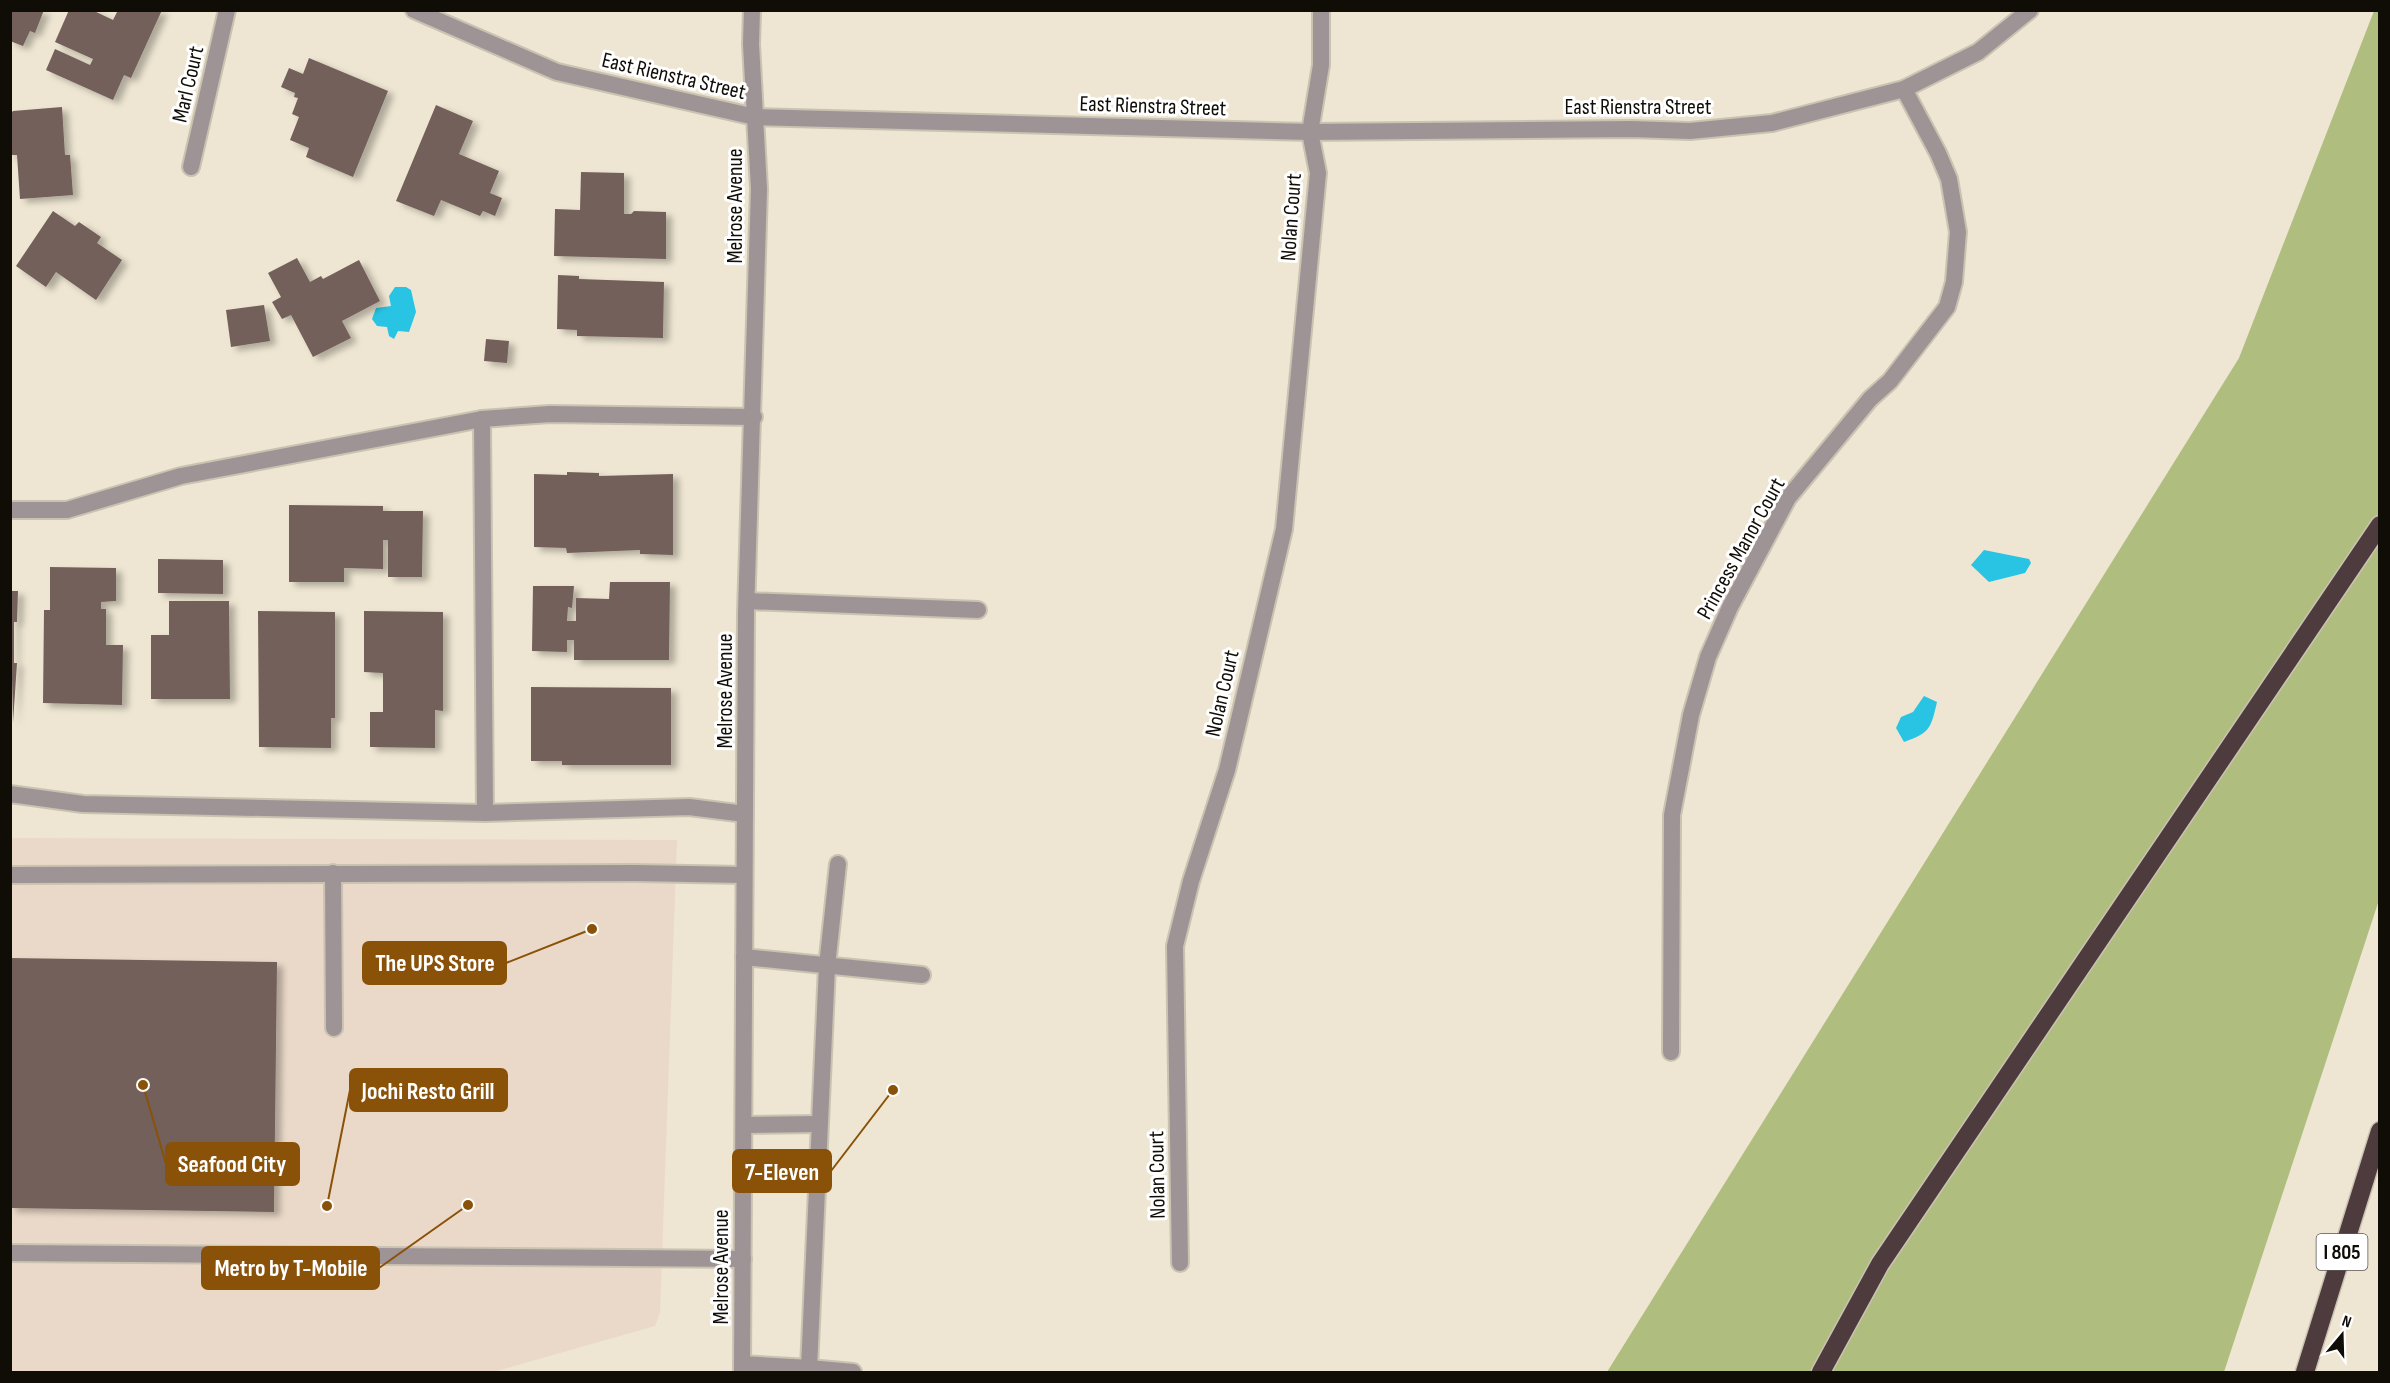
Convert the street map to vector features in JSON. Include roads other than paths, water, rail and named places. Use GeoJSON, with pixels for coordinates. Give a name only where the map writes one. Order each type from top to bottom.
{"type":"FeatureCollection","features":[{"type":"Feature","properties":{"kind":"highway"},"geometry":{"type":"LineString","coordinates":[[1821,1372],[1880,1264],[2379,525]]}},
{"type":"Feature","properties":{"kind":"highway","name":"I 805"},"geometry":{"type":"LineString","coordinates":[[2305,1372],[2379,1131]]}},
{"type":"Feature","properties":{"kind":"street","name":"Marl Court"},"geometry":{"type":"LineString","coordinates":[[191,167],[227,10]]}},
{"type":"Feature","properties":{"kind":"street","name":"East Rienstra Street"},"geometry":{"type":"LineString","coordinates":[[414,10],[557,72],[755,117],[1310,132],[1630,129],[1690,131],[1772,123],[1904,89],[1978,52],[2030,10]]}},
{"type":"Feature","properties":{"kind":"street","name":"Melrose Avenue"},"geometry":{"type":"LineString","coordinates":[[742,1368],[747,601],[759,189],[752,10]]}},
{"type":"Feature","properties":{"kind":"street"},"geometry":{"type":"LineString","coordinates":[[1310,132],[1321,65],[1321,10]]}},
{"type":"Feature","properties":{"kind":"street","name":"Princess Manor Court"},"geometry":{"type":"LineString","coordinates":[[1671,1052],[1672,815],[1691,715],[1708,657],[1730,607],[1788,498],[1870,399],[1897,373],[1947,307],[1954,282],[1958,232],[1948,179],[1938,153],[1904,89]]}},
{"type":"Feature","properties":{"kind":"street","name":"Nolan Court"},"geometry":{"type":"LineString","coordinates":[[1180,1263],[1174,946],[1191,881],[1227,770],[1284,529],[1318,173],[1310,132]]}},
{"type":"Feature","properties":{"kind":"street"},"geometry":{"type":"LineString","coordinates":[[10,510],[67,510],[181,476],[482,418],[550,414],[754,417]]}},
{"type":"Feature","properties":{"kind":"street"},"geometry":{"type":"LineString","coordinates":[[482,418],[485,813]]}},
{"type":"Feature","properties":{"kind":"street"},"geometry":{"type":"LineString","coordinates":[[747,601],[978,610]]}},
{"type":"Feature","properties":{"kind":"street"},"geometry":{"type":"LineString","coordinates":[[10,794],[83,804],[485,813],[689,807],[745,814]]}},
{"type":"Feature","properties":{"kind":"street"},"geometry":{"type":"LineString","coordinates":[[809,1368],[827,966],[838,864]]}},
{"type":"Feature","properties":{"kind":"street"},"geometry":{"type":"LineString","coordinates":[[333,873],[334,1028]]}},
{"type":"Feature","properties":{"kind":"street"},"geometry":{"type":"LineString","coordinates":[[10,875],[635,873],[744,875]]}},
{"type":"Feature","properties":{"kind":"street"},"geometry":{"type":"LineString","coordinates":[[744,957],[922,975]]}},
{"type":"Feature","properties":{"kind":"street"},"geometry":{"type":"LineString","coordinates":[[744,1125],[819,1124]]}},
{"type":"Feature","properties":{"kind":"street"},"geometry":{"type":"LineString","coordinates":[[10,1253],[743,1259]]}},
{"type":"Feature","properties":{"kind":"street"},"geometry":{"type":"LineString","coordinates":[[742,1368],[809,1368],[853,1372]]}},
{"type":"Feature","properties":{"kind":"water"},"geometry":{"type":"Polygon","coordinates":[[[395,287],[406,287],[411,290],[416,312],[409,332],[398,331],[394,339],[389,336],[387,327],[377,326],[372,319],[376,308],[391,306],[389,296],[395,287]]]}},
{"type":"Feature","properties":{"kind":"water"},"geometry":{"type":"Polygon","coordinates":[[[1984,550],[2029,559],[2031,563],[2025,573],[1989,582],[1971,565],[1984,550]]]}},
{"type":"Feature","properties":{"kind":"water"},"geometry":{"type":"Polygon","coordinates":[[[1924,696],[1937,702],[1931,724],[1919,736],[1904,742],[1896,728],[1901,717],[1913,712],[1924,696]]]}},
{"type":"Feature","properties":{"kind":"place","name":"The UPS Store"},"geometry":{"type":"Point","coordinates":[592,929]}},
{"type":"Feature","properties":{"kind":"place","name":"Seafood City"},"geometry":{"type":"Point","coordinates":[143,1085]}},
{"type":"Feature","properties":{"kind":"place","name":"7-Eleven"},"geometry":{"type":"Point","coordinates":[893,1090]}},
{"type":"Feature","properties":{"kind":"place","name":"Metro by T-Mobile"},"geometry":{"type":"Point","coordinates":[468,1205]}},
{"type":"Feature","properties":{"kind":"place","name":"Jochi Resto Grill"},"geometry":{"type":"Point","coordinates":[327,1206]}}]}
